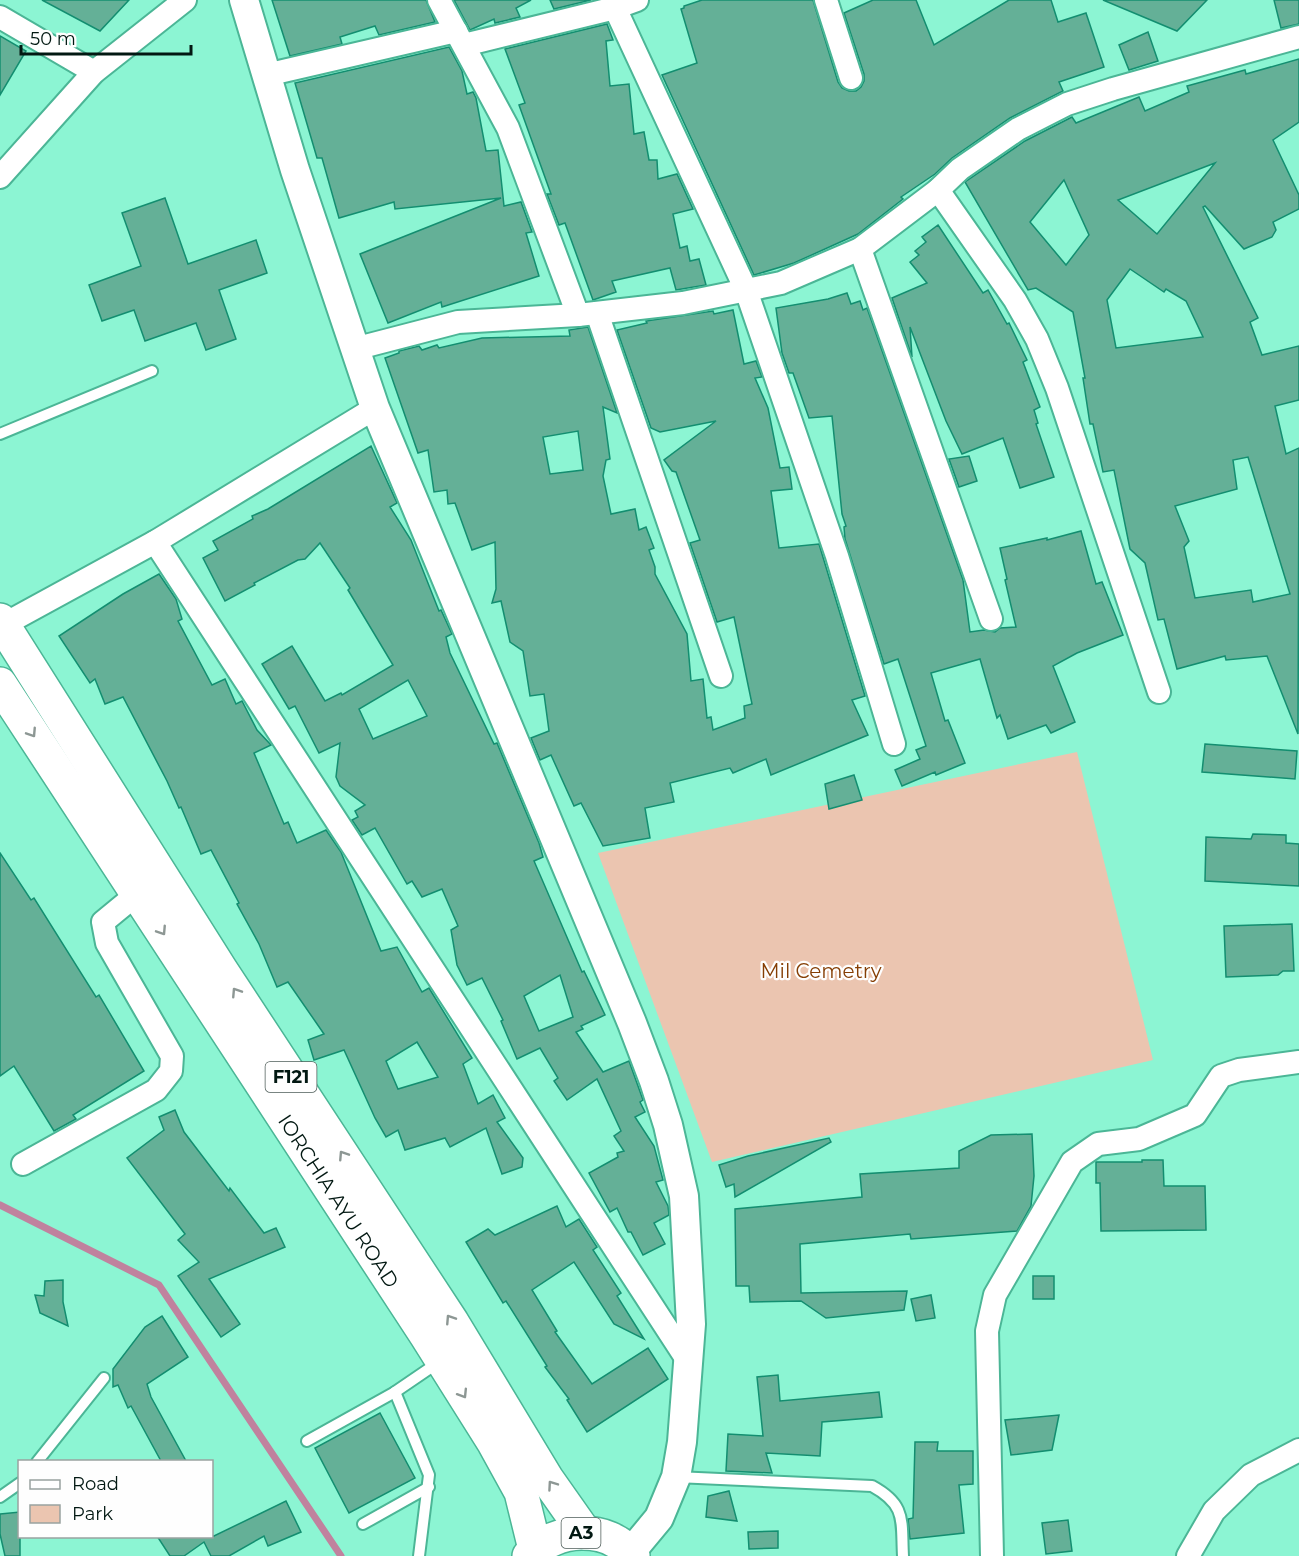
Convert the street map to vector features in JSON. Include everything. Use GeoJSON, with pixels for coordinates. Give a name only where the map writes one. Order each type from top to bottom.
{"type":"FeatureCollection","features":[{"type":"Feature","properties":{"kind":"main road","name":"F121"},"geometry":{"type":"LineString","coordinates":[[2,623],[221,970],[452,1322],[547,1479],[585,1533]]}},
{"type":"Feature","properties":{"kind":"main road","name":"IORCHIA AYU ROAD"},"geometry":{"type":"LineString","coordinates":[[0,684],[494,1443],[521,1492],[532,1553]]}},
{"type":"Feature","properties":{"kind":"main road","name":"A3"},"geometry":{"type":"LineString","coordinates":[[532,1553],[559,1536],[585,1533],[609,1538],[632,1554]]}},
{"type":"Feature","properties":{"kind":"street"},"geometry":{"type":"LineString","coordinates":[[0,177],[94,72],[185,0]]}},
{"type":"Feature","properties":{"kind":"street"},"geometry":{"type":"LineString","coordinates":[[244,0],[295,170],[375,408],[628,1012],[668,1125],[684,1196],[691,1324],[682,1442],[676,1477],[659,1518],[632,1554]]}},
{"type":"Feature","properties":{"kind":"street"},"geometry":{"type":"LineString","coordinates":[[439,0],[508,128],[587,314],[721,676]]}},
{"type":"Feature","properties":{"kind":"street"},"geometry":{"type":"LineString","coordinates":[[267,75],[615,8],[637,0]]}},
{"type":"Feature","properties":{"kind":"street"},"geometry":{"type":"LineString","coordinates":[[826,0],[851,78]]}},
{"type":"Feature","properties":{"kind":"street"},"geometry":{"type":"LineString","coordinates":[[615,8],[746,290],[837,556],[894,744]]}},
{"type":"Feature","properties":{"kind":"street"},"geometry":{"type":"LineString","coordinates":[[0,17],[94,72]]}},
{"type":"Feature","properties":{"kind":"street"},"geometry":{"type":"LineString","coordinates":[[354,349],[458,322],[587,314],[683,303],[781,283],[860,249],[938,190],[960,169],[1018,129],[1067,104],[1299,37]]}},
{"type":"Feature","properties":{"kind":"street"},"geometry":{"type":"LineString","coordinates":[[938,190],[1015,300],[1038,339],[1057,388],[1159,692]]}},
{"type":"Feature","properties":{"kind":"street"},"geometry":{"type":"LineString","coordinates":[[860,249],[991,619]]}},
{"type":"Feature","properties":{"kind":"street"},"geometry":{"type":"LineString","coordinates":[[2,623],[155,542],[375,408]]}},
{"type":"Feature","properties":{"kind":"street"},"geometry":{"type":"LineString","coordinates":[[155,542],[688,1361]]}},
{"type":"Feature","properties":{"kind":"street"},"geometry":{"type":"LineString","coordinates":[[23,1164],[156,1090],[171,1071],[172,1056],[107,943],[103,922],[137,894]]}},
{"type":"Feature","properties":{"kind":"street"},"geometry":{"type":"LineString","coordinates":[[992,1556],[987,1331],[995,1295],[1072,1162],[1098,1144],[1139,1139],[1195,1115],[1221,1076],[1239,1070],[1299,1062]]}},
{"type":"Feature","properties":{"kind":"street"},"geometry":{"type":"LineString","coordinates":[[1188,1556],[1215,1511],[1251,1475],[1299,1450]]}},
{"type":"Feature","properties":{"kind":"lane"},"geometry":{"type":"LineString","coordinates":[[0,434],[152,371]]}},
{"type":"Feature","properties":{"kind":"lane"},"geometry":{"type":"LineString","coordinates":[[307,1441],[394,1392],[442,1360]]}},
{"type":"Feature","properties":{"kind":"lane"},"geometry":{"type":"LineString","coordinates":[[38,1460],[104,1378]]}},
{"type":"Feature","properties":{"kind":"lane"},"geometry":{"type":"LineString","coordinates":[[394,1392],[429,1475],[419,1556]]}},
{"type":"Feature","properties":{"kind":"lane"},"geometry":{"type":"LineString","coordinates":[[676,1477],[872,1486],[886,1494],[900,1510],[903,1556]]}},
{"type":"Feature","properties":{"kind":"lane"},"geometry":{"type":"LineString","coordinates":[[0,1497],[18,1484]]}},
{"type":"Feature","properties":{"kind":"lane"},"geometry":{"type":"LineString","coordinates":[[363,1524],[429,1487]]}},
{"type":"Feature","properties":{"kind":"green space","name":"Mil Cemetry"},"geometry":{"type":"Polygon","coordinates":[[[1077,752],[1153,1060],[712,1162],[598,853],[1077,752]]]}},
{"type":"Feature","properties":{"kind":"building"},"geometry":{"type":"Polygon","coordinates":[[[42,0],[129,0],[100,31],[42,0]]]}},
{"type":"Feature","properties":{"kind":"building"},"geometry":{"type":"Polygon","coordinates":[[[272,0],[426,0],[435,22],[379,35],[375,26],[340,37],[342,44],[290,56],[272,0]]]}},
{"type":"Feature","properties":{"kind":"building"},"geometry":{"type":"Polygon","coordinates":[[[454,0],[531,0],[516,8],[520,17],[495,23],[494,19],[470,30],[454,0]]]}},
{"type":"Feature","properties":{"kind":"building"},"geometry":{"type":"Polygon","coordinates":[[[550,0],[591,0],[554,9],[550,0]]]}},
{"type":"Feature","properties":{"kind":"building"},"geometry":{"type":"Polygon","coordinates":[[[702,0],[813,0],[838,82],[842,88],[849,91],[856,91],[861,87],[864,74],[844,13],[873,0],[916,0],[934,45],[1009,0],[1051,0],[1058,22],[1086,13],[1104,67],[1059,82],[1063,91],[1010,118],[952,158],[858,234],[794,263],[754,275],[662,75],[697,63],[681,9],[702,0]]]}},
{"type":"Feature","properties":{"kind":"building"},"geometry":{"type":"Polygon","coordinates":[[[1103,0],[1207,0],[1177,31],[1103,0]]]}},
{"type":"Feature","properties":{"kind":"building"},"geometry":{"type":"Polygon","coordinates":[[[1274,0],[1299,0],[1299,24],[1281,28],[1274,0]]]}},
{"type":"Feature","properties":{"kind":"building"},"geometry":{"type":"Polygon","coordinates":[[[607,24],[613,40],[606,41],[610,86],[629,84],[634,134],[644,132],[649,160],[657,160],[658,179],[677,174],[693,209],[673,214],[680,248],[687,246],[690,261],[699,259],[706,285],[676,290],[670,268],[612,281],[616,292],[593,300],[565,223],[559,225],[547,194],[551,194],[519,105],[525,103],[505,49],[607,24]]]}},
{"type":"Feature","properties":{"kind":"building"},"geometry":{"type":"Polygon","coordinates":[[[1148,32],[1158,61],[1129,70],[1119,45],[1148,32]]]}},
{"type":"Feature","properties":{"kind":"building"},"geometry":{"type":"Polygon","coordinates":[[[0,36],[26,51],[0,95],[0,36]]]}},
{"type":"Feature","properties":{"kind":"building"},"geometry":{"type":"Polygon","coordinates":[[[449,47],[462,71],[467,94],[473,92],[476,98],[486,151],[498,150],[504,206],[521,202],[532,232],[526,233],[539,276],[442,307],[441,302],[388,323],[360,254],[501,198],[395,209],[394,202],[339,218],[322,158],[317,158],[295,83],[449,47]]]}},
{"type":"Feature","properties":{"kind":"building"},"geometry":{"type":"Polygon","coordinates":[[[1299,59],[1299,122],[1273,140],[1299,195],[1299,209],[1273,222],[1276,230],[1272,237],[1244,249],[1205,206],[1203,207],[1258,318],[1250,322],[1262,355],[1299,346],[1299,400],[1275,406],[1286,454],[1299,448],[1298,734],[1267,656],[1226,660],[1225,656],[1177,669],[1164,619],[1158,620],[1145,563],[1130,549],[1114,470],[1103,472],[1093,424],[1090,424],[1083,378],[1085,378],[1073,312],[1036,288],[1028,290],[965,182],[1025,141],[1072,117],[1076,123],[1139,97],[1145,111],[1189,92],[1187,86],[1245,70],[1246,74],[1299,59]],[[1215,163],[1118,200],[1157,234],[1215,163]],[[1064,180],[1030,222],[1066,265],[1089,235],[1064,180]],[[1130,269],[1107,300],[1116,348],[1203,337],[1186,301],[1166,289],[1164,292],[1130,269]],[[1248,457],[1233,460],[1237,489],[1175,506],[1189,541],[1184,547],[1195,598],[1251,590],[1253,602],[1290,594],[1248,457]]]}},
{"type":"Feature","properties":{"kind":"building"},"geometry":{"type":"Polygon","coordinates":[[[165,198],[188,264],[256,240],[267,273],[219,290],[236,339],[206,350],[196,323],[145,341],[134,310],[102,321],[89,285],[141,266],[122,213],[165,198]]]}},
{"type":"Feature","properties":{"kind":"building"},"geometry":{"type":"Polygon","coordinates":[[[938,225],[983,293],[988,290],[1007,324],[1009,323],[1027,360],[1023,362],[1040,407],[1034,410],[1038,423],[1036,424],[1054,477],[1020,488],[1003,438],[962,454],[946,421],[910,327],[912,357],[892,298],[927,283],[910,262],[919,255],[915,251],[926,242],[922,237],[938,225]]]}},
{"type":"Feature","properties":{"kind":"building"},"geometry":{"type":"Polygon","coordinates":[[[847,293],[851,304],[860,301],[863,310],[867,308],[963,580],[970,632],[984,630],[995,632],[1000,628],[1016,627],[1000,548],[1047,538],[1047,540],[1081,531],[1096,584],[1102,582],[1123,635],[1077,653],[1053,666],[1075,722],[1051,733],[1046,725],[1008,739],[1000,715],[997,718],[980,659],[931,673],[945,721],[948,720],[965,763],[936,775],[935,772],[902,786],[895,770],[920,759],[916,750],[926,746],[898,659],[884,664],[845,539],[844,527],[846,526],[842,514],[832,416],[809,418],[793,373],[789,373],[782,353],[776,308],[828,299],[847,293]]]}},
{"type":"Feature","properties":{"kind":"building"},"geometry":{"type":"Polygon","coordinates":[[[733,310],[744,364],[756,361],[762,377],[755,378],[768,408],[780,468],[789,467],[792,489],[771,491],[779,548],[819,544],[865,696],[852,700],[868,735],[771,775],[766,759],[733,773],[730,768],[670,783],[674,802],[645,808],[650,838],[603,846],[581,803],[574,806],[551,755],[540,760],[531,738],[549,731],[544,694],[530,696],[523,651],[510,642],[501,601],[492,603],[496,589],[495,542],[472,550],[455,503],[448,504],[447,490],[434,492],[428,450],[418,453],[385,358],[399,351],[419,346],[422,350],[437,345],[439,348],[482,338],[570,336],[569,330],[588,327],[617,413],[603,407],[610,459],[606,460],[603,476],[611,514],[635,509],[639,530],[646,527],[654,548],[649,550],[655,574],[687,634],[691,681],[703,679],[707,718],[711,717],[713,730],[745,718],[744,706],[752,704],[734,617],[717,622],[690,543],[700,540],[676,472],[672,471],[664,460],[716,421],[660,432],[651,428],[617,330],[647,323],[646,321],[713,311],[714,314],[733,310]],[[578,431],[543,437],[550,474],[583,470],[578,431]]]}},
{"type":"Feature","properties":{"kind":"building"},"geometry":{"type":"Polygon","coordinates":[[[371,446],[397,503],[390,507],[411,540],[439,611],[441,610],[452,634],[446,637],[450,653],[494,744],[497,743],[539,843],[543,857],[534,861],[582,972],[584,971],[605,1015],[581,1026],[583,1029],[576,1032],[603,1072],[629,1061],[645,1112],[635,1117],[654,1146],[663,1180],[656,1182],[668,1206],[669,1215],[654,1223],[665,1244],[643,1255],[631,1232],[628,1232],[617,1208],[610,1212],[589,1173],[618,1157],[617,1153],[624,1151],[614,1136],[621,1131],[597,1079],[567,1100],[554,1081],[558,1078],[540,1048],[517,1059],[501,1021],[503,1020],[482,978],[467,985],[457,965],[451,930],[458,926],[442,889],[422,897],[412,881],[407,884],[375,828],[362,835],[352,820],[358,817],[355,811],[365,805],[340,786],[336,777],[340,743],[319,753],[295,706],[289,709],[262,664],[292,646],[325,701],[341,693],[342,695],[393,665],[348,590],[350,588],[320,543],[305,559],[298,560],[254,583],[255,585],[225,601],[203,558],[218,550],[213,541],[253,519],[252,516],[268,509],[371,446]],[[408,680],[359,709],[373,739],[427,716],[408,680]],[[560,975],[524,996],[539,1031],[573,1017],[560,975]]]}},
{"type":"Feature","properties":{"kind":"building"},"geometry":{"type":"Polygon","coordinates":[[[969,456],[977,481],[959,487],[949,459],[969,456]]]}},
{"type":"Feature","properties":{"kind":"building"},"geometry":{"type":"Polygon","coordinates":[[[159,574],[176,599],[182,619],[178,621],[212,685],[225,679],[236,704],[242,701],[257,730],[271,745],[254,753],[284,824],[288,822],[297,843],[326,830],[341,852],[381,951],[397,947],[422,992],[429,988],[472,1058],[463,1064],[478,1104],[493,1095],[505,1118],[497,1122],[523,1158],[522,1167],[502,1174],[486,1128],[450,1147],[445,1138],[405,1150],[398,1130],[386,1137],[344,1050],[314,1060],[308,1040],[324,1034],[288,982],[277,987],[259,944],[211,850],[201,854],[181,807],[179,808],[123,697],[105,704],[95,679],[90,683],[59,636],[123,594],[159,574]],[[417,1042],[386,1061],[398,1089],[438,1077],[417,1042]]]}},
{"type":"Feature","properties":{"kind":"building"},"geometry":{"type":"Polygon","coordinates":[[[1205,744],[1297,751],[1295,779],[1202,772],[1205,744]]]}},
{"type":"Feature","properties":{"kind":"building"},"geometry":{"type":"Polygon","coordinates":[[[854,775],[862,800],[829,809],[825,784],[854,775]]]}},
{"type":"Feature","properties":{"kind":"building"},"geometry":{"type":"Polygon","coordinates":[[[1253,834],[1286,835],[1286,843],[1299,844],[1299,886],[1205,881],[1206,837],[1251,839],[1253,834]]]}},
{"type":"Feature","properties":{"kind":"building"},"geometry":{"type":"Polygon","coordinates":[[[0,853],[31,900],[34,898],[96,997],[99,995],[144,1071],[73,1115],[76,1119],[54,1131],[14,1066],[0,1076],[0,853]]]}},
{"type":"Feature","properties":{"kind":"building"},"geometry":{"type":"Polygon","coordinates":[[[1292,924],[1294,971],[1283,971],[1278,975],[1226,977],[1224,926],[1292,924]]]}},
{"type":"Feature","properties":{"kind":"building"},"geometry":{"type":"Polygon","coordinates":[[[175,1110],[184,1132],[229,1191],[230,1188],[264,1233],[276,1228],[285,1247],[209,1279],[240,1324],[221,1337],[178,1276],[199,1262],[178,1240],[185,1234],[127,1158],[164,1130],[159,1117],[175,1110]]]}},
{"type":"Feature","properties":{"kind":"building"},"geometry":{"type":"Polygon","coordinates":[[[1032,1134],[1034,1176],[1031,1206],[1017,1231],[911,1239],[910,1234],[800,1244],[801,1293],[907,1291],[904,1310],[826,1318],[801,1301],[750,1302],[749,1286],[736,1286],[735,1209],[862,1197],[860,1174],[959,1168],[959,1151],[991,1135],[1032,1134]]]}},
{"type":"Feature","properties":{"kind":"building"},"geometry":{"type":"Polygon","coordinates":[[[829,1138],[831,1142],[735,1197],[734,1184],[726,1187],[719,1165],[748,1156],[829,1138]]]}},
{"type":"Feature","properties":{"kind":"building"},"geometry":{"type":"Polygon","coordinates":[[[1142,1160],[1163,1160],[1164,1186],[1205,1186],[1206,1230],[1101,1231],[1100,1183],[1096,1183],[1096,1162],[1142,1162],[1142,1160]]]}},
{"type":"Feature","properties":{"kind":"building"},"geometry":{"type":"Polygon","coordinates":[[[557,1206],[566,1227],[579,1219],[597,1247],[593,1250],[621,1293],[617,1296],[644,1339],[614,1324],[574,1262],[532,1290],[557,1331],[555,1332],[592,1384],[648,1348],[668,1379],[587,1432],[567,1400],[569,1399],[545,1367],[547,1366],[506,1301],[503,1303],[466,1242],[488,1229],[495,1235],[557,1206]]]}},
{"type":"Feature","properties":{"kind":"building"},"geometry":{"type":"Polygon","coordinates":[[[1033,1276],[1054,1276],[1054,1299],[1033,1299],[1033,1276]]]}},
{"type":"Feature","properties":{"kind":"building"},"geometry":{"type":"Polygon","coordinates":[[[63,1280],[63,1302],[68,1326],[40,1313],[35,1295],[44,1296],[45,1281],[63,1280]]]}},
{"type":"Feature","properties":{"kind":"building"},"geometry":{"type":"Polygon","coordinates":[[[931,1295],[935,1318],[916,1321],[911,1299],[931,1295]]]}},
{"type":"Feature","properties":{"kind":"building"},"geometry":{"type":"Polygon","coordinates":[[[162,1316],[188,1357],[147,1384],[151,1397],[185,1460],[160,1460],[131,1406],[128,1408],[118,1385],[113,1387],[113,1369],[145,1327],[162,1316]]]}},
{"type":"Feature","properties":{"kind":"building"},"geometry":{"type":"Polygon","coordinates":[[[778,1375],[780,1401],[879,1392],[882,1417],[822,1422],[820,1456],[766,1453],[772,1473],[726,1471],[728,1434],[763,1436],[757,1377],[778,1375]]]}},
{"type":"Feature","properties":{"kind":"building"},"geometry":{"type":"Polygon","coordinates":[[[380,1413],[415,1478],[349,1513],[315,1448],[380,1413]]]}},
{"type":"Feature","properties":{"kind":"building"},"geometry":{"type":"Polygon","coordinates":[[[1059,1415],[1052,1450],[1011,1455],[1005,1420],[1059,1415]]]}},
{"type":"Feature","properties":{"kind":"building"},"geometry":{"type":"Polygon","coordinates":[[[915,1442],[938,1442],[937,1451],[973,1451],[973,1484],[959,1485],[964,1533],[910,1539],[908,1519],[913,1518],[915,1442]]]}},
{"type":"Feature","properties":{"kind":"building"},"geometry":{"type":"Polygon","coordinates":[[[729,1491],[737,1521],[706,1517],[708,1496],[729,1491]]]}},
{"type":"Feature","properties":{"kind":"building"},"geometry":{"type":"Polygon","coordinates":[[[286,1501],[301,1532],[268,1546],[264,1536],[229,1556],[211,1556],[204,1542],[184,1556],[170,1556],[158,1538],[213,1538],[286,1501]]]}},
{"type":"Feature","properties":{"kind":"building"},"geometry":{"type":"Polygon","coordinates":[[[18,1512],[20,1556],[5,1556],[0,1534],[0,1514],[18,1512]]]}},
{"type":"Feature","properties":{"kind":"building"},"geometry":{"type":"Polygon","coordinates":[[[1068,1520],[1072,1551],[1046,1554],[1042,1523],[1068,1520]]]}},
{"type":"Feature","properties":{"kind":"building"},"geometry":{"type":"Polygon","coordinates":[[[778,1531],[778,1548],[749,1549],[748,1532],[778,1531]]]}},
{"type":"Feature","properties":{"kind":"waterway"},"geometry":{"type":"LineString","coordinates":[[0,1205],[159,1285],[341,1556]]}}]}
